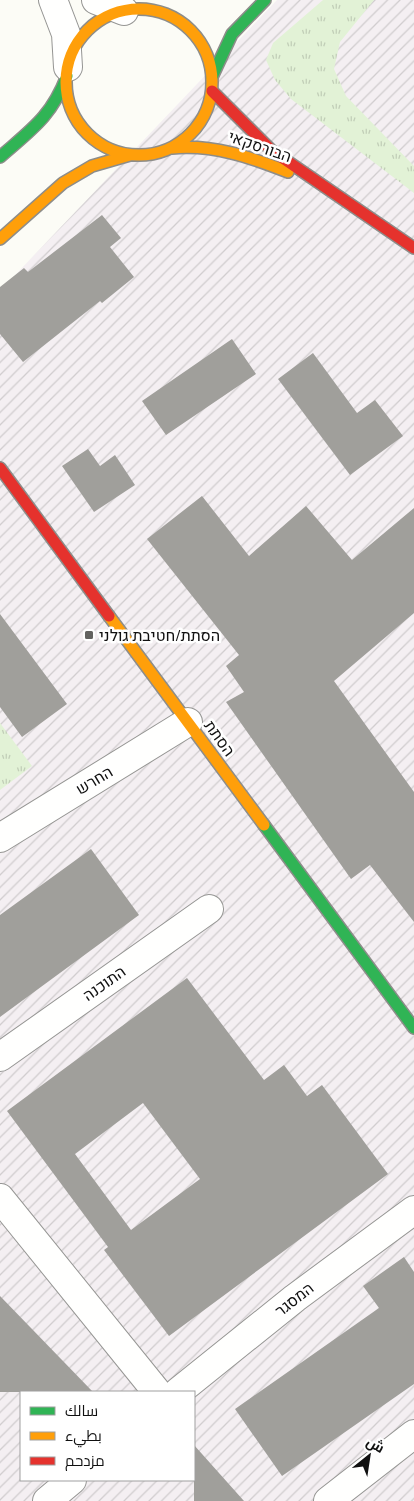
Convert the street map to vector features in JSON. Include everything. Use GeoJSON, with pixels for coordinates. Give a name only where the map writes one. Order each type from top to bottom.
{"type":"FeatureCollection","features":[{"type":"Feature","properties":{"kind":"street"},"geometry":{"type":"LineString","coordinates":[[53,0],[66,34],[68,101],[81,126],[103,145],[130,155]]}},
{"type":"Feature","properties":{"kind":"street"},"geometry":{"type":"LineString","coordinates":[[0,239],[63,183],[92,166],[130,155],[152,154],[172,148],[184,141],[198,125],[209,105],[212,92],[212,77],[205,50],[198,38],[176,19],[96,0]]}},
{"type":"Feature","properties":{"kind":"street"},"geometry":{"type":"LineString","coordinates":[[212,77],[230,35],[241,20],[265,0]]}},
{"type":"Feature","properties":{"kind":"street"},"geometry":{"type":"LineString","coordinates":[[0,156],[47,115],[58,99],[76,46],[85,34],[107,16],[163,3]]}},
{"type":"Feature","properties":{"kind":"street","name":"הבורסקאי"},"geometry":{"type":"LineString","coordinates":[[212,92],[271,150],[334,195],[414,248]]}},
{"type":"Feature","properties":{"kind":"street","name":"הבורסקאי"},"geometry":{"type":"LineString","coordinates":[[172,148],[193,145],[242,156],[296,176],[334,195]]}},
{"type":"Feature","properties":{"kind":"street","name":"הסתת"},"geometry":{"type":"LineString","coordinates":[[0,468],[414,1028]]}},
{"type":"Feature","properties":{"kind":"street","name":"החרש"},"geometry":{"type":"LineString","coordinates":[[0,838],[188,722]]}},
{"type":"Feature","properties":{"kind":"street","name":"התוכנה"},"geometry":{"type":"LineString","coordinates":[[0,1057],[209,909]]}},
{"type":"Feature","properties":{"kind":"street"},"geometry":{"type":"LineString","coordinates":[[0,1198],[156,1391]]}},
{"type":"Feature","properties":{"kind":"street","name":"המסגר"},"geometry":{"type":"LineString","coordinates":[[179,1391],[287,1304],[414,1210]]}},
{"type":"Feature","properties":{"kind":"street"},"geometry":{"type":"LineString","coordinates":[[328,1501],[414,1434]]}},
{"type":"Feature","properties":{"kind":"street"},"geometry":{"type":"LineString","coordinates":[[47,1501],[71,1481]]}},
{"type":"Feature","properties":{"kind":"shaded area"},"geometry":{"type":"Polygon","coordinates":[[[277,0],[414,0],[414,1501],[0,1501],[0,291],[277,0]]]}},
{"type":"Feature","properties":{"kind":"green space"},"geometry":{"type":"Polygon","coordinates":[[[323,0],[374,0],[340,42],[334,69],[346,96],[414,166],[414,193],[291,99],[275,80],[266,60],[273,43],[323,0]]]}},
{"type":"Feature","properties":{"kind":"green space"},"geometry":{"type":"Polygon","coordinates":[[[0,723],[32,766],[0,790],[0,723]]]}},
{"type":"Feature","properties":{"kind":"building"},"geometry":{"type":"Polygon","coordinates":[[[102,215],[121,238],[110,247],[134,277],[102,303],[100,301],[23,362],[0,334],[0,287],[24,268],[28,272],[102,215]]]}},
{"type":"Feature","properties":{"kind":"building"},"geometry":{"type":"Polygon","coordinates":[[[232,339],[256,374],[166,435],[142,401],[232,339]]]}},
{"type":"Feature","properties":{"kind":"building"},"geometry":{"type":"Polygon","coordinates":[[[313,353],[357,413],[375,400],[403,436],[350,475],[278,379],[313,353]]]}},
{"type":"Feature","properties":{"kind":"building"},"geometry":{"type":"Polygon","coordinates":[[[88,449],[100,466],[115,455],[135,485],[94,512],[62,466],[88,449]]]}},
{"type":"Feature","properties":{"kind":"building"},"geometry":{"type":"Polygon","coordinates":[[[202,496],[249,556],[306,506],[352,560],[414,508],[414,613],[334,681],[414,792],[414,922],[370,865],[351,879],[226,702],[244,692],[226,666],[239,655],[147,539],[202,496]]]}},
{"type":"Feature","properties":{"kind":"building"},"geometry":{"type":"Polygon","coordinates":[[[0,614],[67,704],[22,737],[0,707],[0,614]]]}},
{"type":"Feature","properties":{"kind":"building"},"geometry":{"type":"Polygon","coordinates":[[[91,849],[139,915],[0,1017],[0,915],[91,849]]]}},
{"type":"Feature","properties":{"kind":"building"},"geometry":{"type":"Polygon","coordinates":[[[187,978],[264,1080],[284,1065],[307,1096],[322,1085],[388,1174],[169,1336],[104,1250],[108,1247],[7,1111],[187,978]],[[143,1103],[75,1154],[131,1230],[200,1179],[143,1103]]]}},
{"type":"Feature","properties":{"kind":"building"},"geometry":{"type":"Polygon","coordinates":[[[404,1257],[414,1272],[414,1384],[282,1476],[235,1409],[379,1308],[363,1286],[404,1257]]]}},
{"type":"Feature","properties":{"kind":"building"},"geometry":{"type":"Polygon","coordinates":[[[0,1296],[92,1391],[0,1392],[0,1296]]]}},
{"type":"Feature","properties":{"kind":"building"},"geometry":{"type":"Polygon","coordinates":[[[195,1446],[244,1501],[194,1501],[195,1481],[195,1446]]]}},
{"type":"Feature","properties":{"kind":"traffic: fast"},"geometry":{"type":"LineString","coordinates":[[212,77],[232,34],[265,0]]}},
{"type":"Feature","properties":{"kind":"traffic: fast"},"geometry":{"type":"LineString","coordinates":[[0,157],[40,121],[54,102],[67,76]]}},
{"type":"Feature","properties":{"kind":"traffic: fast"},"geometry":{"type":"LineString","coordinates":[[264,825],[414,1028]]}},
{"type":"Feature","properties":{"kind":"traffic: slow"},"geometry":{"type":"LineString","coordinates":[[139,9],[153,10],[167,15],[180,21],[191,30],[200,41],[206,54],[211,68],[212,82],[211,96],[206,110],[200,123],[191,134],[180,143],[167,149],[153,154],[139,155],[125,154],[111,149],[98,143],[87,134],[78,123],[72,110],[67,96],[66,82],[67,68],[72,54],[78,41],[87,30],[98,21],[111,15],[125,10],[139,9]]}},
{"type":"Feature","properties":{"kind":"traffic: slow"},"geometry":{"type":"LineString","coordinates":[[172,148],[187,147],[217,150],[260,161],[288,172]]}},
{"type":"Feature","properties":{"kind":"traffic: slow"},"geometry":{"type":"LineString","coordinates":[[0,239],[63,183],[92,166],[130,155]]}},
{"type":"Feature","properties":{"kind":"traffic: slow"},"geometry":{"type":"LineString","coordinates":[[109,616],[264,825]]}},
{"type":"Feature","properties":{"kind":"traffic: jam"},"geometry":{"type":"LineString","coordinates":[[212,91],[271,150],[414,248]]}},
{"type":"Feature","properties":{"kind":"traffic: jam"},"geometry":{"type":"LineString","coordinates":[[0,468],[109,616]]}},
{"type":"Feature","properties":{"kind":"place","name":"הסתת/חטיבת גולני"},"geometry":{"type":"Point","coordinates":[89,635]}}]}
